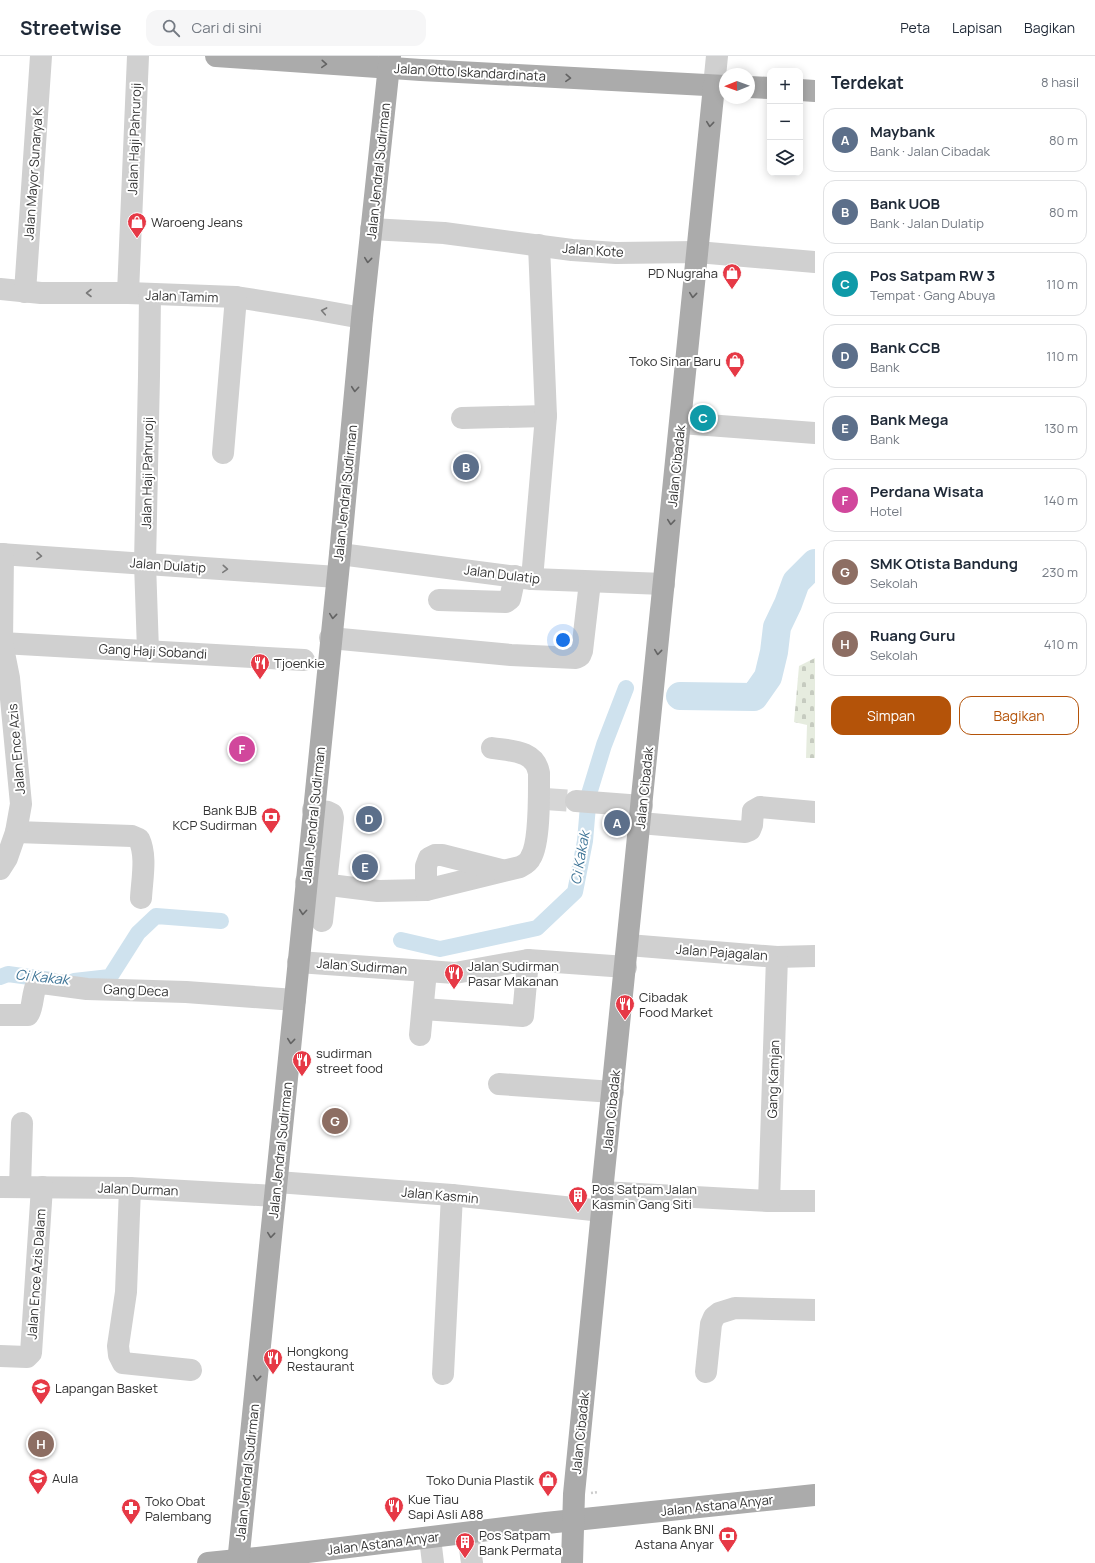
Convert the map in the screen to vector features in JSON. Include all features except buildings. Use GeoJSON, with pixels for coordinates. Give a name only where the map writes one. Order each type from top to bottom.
{"type":"FeatureCollection","features":[{"type":"Feature","properties":{"kind":"main road","name":"Jalan Otto Iskandardinata"},"geometry":{"type":"LineString","coordinates":[[216,56],[390,62],[719,86]]}},
{"type":"Feature","properties":{"kind":"main road","name":"Jalan Jendral Sudirman"},"geometry":{"type":"LineString","coordinates":[[238,1562],[298,962],[316,883],[313,810],[340,554],[371,229],[390,62]]}},
{"type":"Feature","properties":{"kind":"main road"},"geometry":{"type":"LineString","coordinates":[[755,87],[767,88]]}},
{"type":"Feature","properties":{"kind":"main road"},"geometry":{"type":"LineString","coordinates":[[803,90],[815,91]]}},
{"type":"Feature","properties":{"kind":"main road","name":"Jalan Cibadak"},"geometry":{"type":"LineString","coordinates":[[572,1563],[574,1494],[697,252],[719,93]]}},
{"type":"Feature","properties":{"kind":"main road","name":"Jalan Astana Anyar"},"geometry":{"type":"LineString","coordinates":[[208,1563],[238,1562],[574,1520],[815,1495]]}},
{"type":"Feature","properties":{"kind":"street","name":"Jalan Mayor Sunarya K"},"geometry":{"type":"LineString","coordinates":[[26,292],[41,56]]}},
{"type":"Feature","properties":{"kind":"street","name":"Jalan Haji Pahruroji"},"geometry":{"type":"LineString","coordinates":[[138,56],[139,294],[149,376],[145,563],[148,651]]}},
{"type":"Feature","properties":{"kind":"street"},"geometry":{"type":"LineString","coordinates":[[717,56],[719,76]]}},
{"type":"Feature","properties":{"kind":"street","name":"Jalan Kote"},"geometry":{"type":"LineString","coordinates":[[371,229],[444,233],[572,250],[616,252],[697,252],[815,262]]}},
{"type":"Feature","properties":{"kind":"street"},"geometry":{"type":"LineString","coordinates":[[439,600],[506,602],[510,599],[523,578],[546,416],[539,245]]}},
{"type":"Feature","properties":{"kind":"street","name":"Jalan Tamim"},"geometry":{"type":"LineString","coordinates":[[0,289],[26,292],[236,297],[362,318]]}},
{"type":"Feature","properties":{"kind":"street"},"geometry":{"type":"LineString","coordinates":[[223,453],[236,297]]}},
{"type":"Feature","properties":{"kind":"street"},"geometry":{"type":"LineString","coordinates":[[462,418],[546,416]]}},
{"type":"Feature","properties":{"kind":"street"},"geometry":{"type":"LineString","coordinates":[[680,423],[815,433]]}},
{"type":"Feature","properties":{"kind":"street","name":"Jalan Dulatip"},"geometry":{"type":"LineString","coordinates":[[1,554],[337,577]]}},
{"type":"Feature","properties":{"kind":"street","name":"Jalan Ence Azis"},"geometry":{"type":"LineString","coordinates":[[1,554],[2,643],[9,678],[7,729],[21,804],[16,832],[2,862]]}},
{"type":"Feature","properties":{"kind":"street","name":"Jalan Dulatip"},"geometry":{"type":"LineString","coordinates":[[340,554],[523,578],[664,584]]}},
{"type":"Feature","properties":{"kind":"street"},"geometry":{"type":"LineString","coordinates":[[330,638],[511,655],[576,658],[580,656],[582,651],[590,582]]}},
{"type":"Feature","properties":{"kind":"street","name":"Gang Haji Sobandi"},"geometry":{"type":"LineString","coordinates":[[2,643],[304,660]]}},
{"type":"Feature","properties":{"kind":"street"},"geometry":{"type":"LineString","coordinates":[[322,920],[316,883],[378,891],[426,890],[520,867],[531,858],[537,840],[542,798],[538,765],[533,759],[522,753],[492,748]]}},
{"type":"Feature","properties":{"kind":"street"},"geometry":{"type":"LineString","coordinates":[[589,802],[641,814],[745,832],[750,830],[752,825],[752,811],[760,807],[815,812]]}},
{"type":"Feature","properties":{"kind":"street"},"geometry":{"type":"LineString","coordinates":[[16,832],[132,836],[139,839],[142,845],[143,854],[141,898]]}},
{"type":"Feature","properties":{"kind":"street"},"geometry":{"type":"LineString","coordinates":[[426,890],[426,866],[429,858],[435,855],[442,855],[505,871]]}},
{"type":"Feature","properties":{"kind":"street","name":"Jalan Pajagalan"},"geometry":{"type":"LineString","coordinates":[[628,945],[777,956],[815,956]]}},
{"type":"Feature","properties":{"kind":"street","name":"Gang Kamjan"},"geometry":{"type":"LineString","coordinates":[[769,1201],[777,956]]}},
{"type":"Feature","properties":{"kind":"street"},"geometry":{"type":"LineString","coordinates":[[423,1009],[523,1016],[528,960]]}},
{"type":"Feature","properties":{"kind":"street","name":"Jalan Sudirman"},"geometry":{"type":"LineString","coordinates":[[298,962],[455,973],[528,960],[626,967]]}},
{"type":"Feature","properties":{"kind":"street","name":"Jalan Sudirman"},"geometry":{"type":"LineString","coordinates":[[420,1035],[426,971]]}},
{"type":"Feature","properties":{"kind":"street","name":"Gang Deca"},"geometry":{"type":"LineString","coordinates":[[0,1015],[28,1015],[31,1010],[33,993],[36,986],[42,983],[87,989],[186,992],[295,1000]]}},
{"type":"Feature","properties":{"kind":"street"},"geometry":{"type":"LineString","coordinates":[[499,1084],[613,1092]]}},
{"type":"Feature","properties":{"kind":"street"},"geometry":{"type":"LineString","coordinates":[[10,1187],[22,1123]]}},
{"type":"Feature","properties":{"kind":"street","name":"Jalan Durman"},"geometry":{"type":"LineString","coordinates":[[10,1187],[276,1189]]}},
{"type":"Feature","properties":{"kind":"street","name":"Jalan Ence Azis Dalam"},"geometry":{"type":"LineString","coordinates":[[0,1356],[27,1357],[31,1353],[42,1187]]}},
{"type":"Feature","properties":{"kind":"street"},"geometry":{"type":"LineString","coordinates":[[130,1188],[126,1292],[118,1346],[119,1355],[123,1363],[191,1370]]}},
{"type":"Feature","properties":{"kind":"street","name":"Jalan Kasmin"},"geometry":{"type":"LineString","coordinates":[[276,1189],[602,1202],[815,1200]]}},
{"type":"Feature","properties":{"kind":"street"},"geometry":{"type":"LineString","coordinates":[[443,1374],[452,1195]]}},
{"type":"Feature","properties":{"kind":"street"},"geometry":{"type":"LineString","coordinates":[[706,1372],[711,1324],[714,1317],[719,1313],[735,1308],[815,1310]]}},
{"type":"Feature","properties":{"kind":"street"},"geometry":{"type":"LineString","coordinates":[[468,1533],[472,1563]]}},
{"type":"Feature","properties":{"kind":"street"},"geometry":{"type":"LineString","coordinates":[[430,1538],[433,1563]]}},
{"type":"Feature","properties":{"kind":"green space"},"geometry":{"type":"Polygon","coordinates":[[[815,658],[815,758],[806,758],[807,725],[794,722],[799,666],[815,658]]]}},
{"type":"Feature","properties":{"kind":"waterway","name":"Ci Kakak"},"geometry":{"type":"LineString","coordinates":[[680,696],[754,697],[768,677],[774,652],[777,627],[796,582],[815,563]]}},
{"type":"Feature","properties":{"kind":"waterway","name":"Ci Kakak"},"geometry":{"type":"LineString","coordinates":[[401,940],[440,949],[537,928],[575,892],[585,841],[589,794],[604,745],[626,688]]}},
{"type":"Feature","properties":{"kind":"waterway","name":"Ci Kakak"},"geometry":{"type":"LineString","coordinates":[[74,981],[110,977],[138,933],[156,916],[221,921]]}},
{"type":"Feature","properties":{"kind":"waterway","name":"Ci Kakak"},"geometry":{"type":"LineString","coordinates":[[0,977],[8,974],[51,980]]}},
{"type":"Feature","properties":{"kind":"tunnel"},"geometry":{"type":"LineString","coordinates":[[545,799],[576,801]]}},
{"type":"Feature","properties":{"kind":"place","name":"Waroeng Jeans"},"geometry":{"type":"Point","coordinates":[137,239]}},
{"type":"Feature","properties":{"kind":"place","name":"PD Nugraha"},"geometry":{"type":"Point","coordinates":[732,290]}},
{"type":"Feature","properties":{"kind":"place","name":"Toko Sinar Baru"},"geometry":{"type":"Point","coordinates":[735,378]}},
{"type":"Feature","properties":{"kind":"place","name":"Pos Satpam RW 3"},"geometry":{"type":"Point","coordinates":[703,418]}},
{"type":"Feature","properties":{"kind":"place","name":"Bank UOB"},"geometry":{"type":"Point","coordinates":[466,467]}},
{"type":"Feature","properties":{"kind":"place","name":"Tjoenkie"},"geometry":{"type":"Point","coordinates":[260,680]}},
{"type":"Feature","properties":{"kind":"place","name":"Perdana Wisata"},"geometry":{"type":"Point","coordinates":[242,749]}},
{"type":"Feature","properties":{"kind":"place","name":"Bank CCB"},"geometry":{"type":"Point","coordinates":[369,819]}},
{"type":"Feature","properties":{"kind":"place","name":"Maybank"},"geometry":{"type":"Point","coordinates":[617,823]}},
{"type":"Feature","properties":{"kind":"place","name":"Bank BJB KCP Sudirman"},"geometry":{"type":"Point","coordinates":[271,834]}},
{"type":"Feature","properties":{"kind":"place","name":"Bank Mega"},"geometry":{"type":"Point","coordinates":[365,867]}},
{"type":"Feature","properties":{"kind":"place","name":"Jalan Sudirman Pasar Makanan"},"geometry":{"type":"Point","coordinates":[454,990]}},
{"type":"Feature","properties":{"kind":"place","name":"Cibadak Food Market"},"geometry":{"type":"Point","coordinates":[625,1021]}},
{"type":"Feature","properties":{"kind":"place","name":"sudirman street food"},"geometry":{"type":"Point","coordinates":[302,1077]}},
{"type":"Feature","properties":{"kind":"place","name":"SMK Otista Bandung"},"geometry":{"type":"Point","coordinates":[335,1121]}},
{"type":"Feature","properties":{"kind":"place","name":"Pos Satpam Jalan Kasmin Gang Siti"},"geometry":{"type":"Point","coordinates":[578,1213]}},
{"type":"Feature","properties":{"kind":"place","name":"Hongkong Restaurant"},"geometry":{"type":"Point","coordinates":[273,1375]}},
{"type":"Feature","properties":{"kind":"place","name":"Lapangan Basket"},"geometry":{"type":"Point","coordinates":[41,1405]}},
{"type":"Feature","properties":{"kind":"place","name":"Ruang Guru"},"geometry":{"type":"Point","coordinates":[41,1444]}},
{"type":"Feature","properties":{"kind":"place","name":"Aula"},"geometry":{"type":"Point","coordinates":[38,1495]}},
{"type":"Feature","properties":{"kind":"place","name":"Toko Dunia Plastik"},"geometry":{"type":"Point","coordinates":[548,1497]}},
{"type":"Feature","properties":{"kind":"place","name":"Kue Tiau Sapi Asli A88"},"geometry":{"type":"Point","coordinates":[394,1523]}},
{"type":"Feature","properties":{"kind":"place","name":"Toko Obat Palembang"},"geometry":{"type":"Point","coordinates":[131,1525]}},
{"type":"Feature","properties":{"kind":"place","name":"Bank BNI Astana Anyar"},"geometry":{"type":"Point","coordinates":[728,1553]}},
{"type":"Feature","properties":{"kind":"place","name":"Pos Satpam Bank Permata"},"geometry":{"type":"Point","coordinates":[465,1559]}}]}
